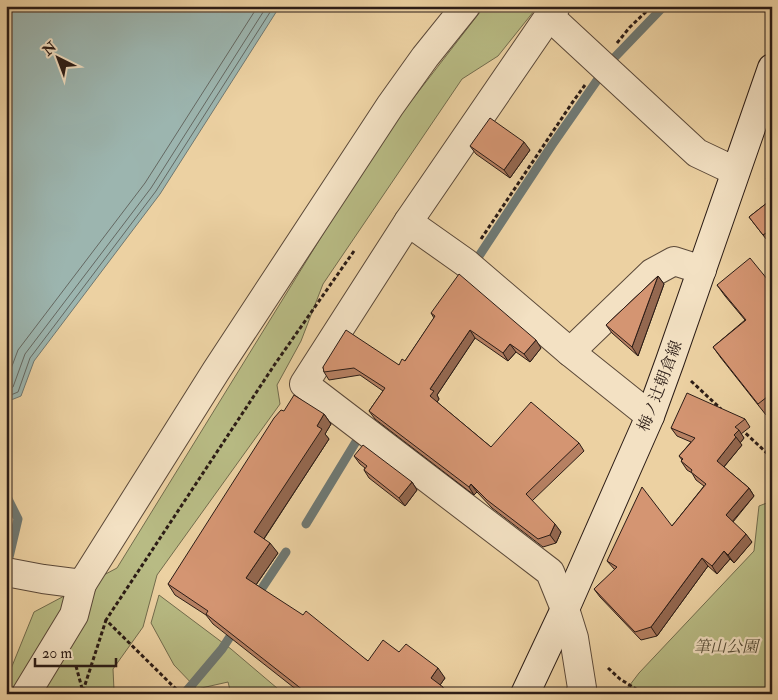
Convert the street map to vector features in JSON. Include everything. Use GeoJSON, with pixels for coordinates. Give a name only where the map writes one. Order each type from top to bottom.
{"type":"FeatureCollection","features":[{"type":"Feature","properties":{"kind":"street"},"geometry":{"type":"LineString","coordinates":[[26,694],[74,616],[82,584],[216,371],[390,106],[425,57],[466,6]]}},
{"type":"Feature","properties":{"kind":"street"},"geometry":{"type":"LineString","coordinates":[[580,694],[582,688],[574,638],[550,572],[304,384],[408,222],[553,11],[697,153],[736,172]]}},
{"type":"Feature","properties":{"kind":"street","name":"梅ノ辻朝倉線"},"geometry":{"type":"LineString","coordinates":[[525,694],[650,416],[772,68]]}},
{"type":"Feature","properties":{"kind":"street"},"geometry":{"type":"LineString","coordinates":[[408,222],[466,263],[570,352],[650,416]]}},
{"type":"Feature","properties":{"kind":"street"},"geometry":{"type":"LineString","coordinates":[[570,352],[652,272],[674,261],[702,270]]}},
{"type":"Feature","properties":{"kind":"street"},"geometry":{"type":"LineString","coordinates":[[6,572],[82,584]]}},
{"type":"Feature","properties":{"kind":"path"},"geometry":{"type":"LineString","coordinates":[[614,46],[652,6]]}},
{"type":"Feature","properties":{"kind":"path"},"geometry":{"type":"LineString","coordinates":[[466,263],[572,103],[588,82]]}},
{"type":"Feature","properties":{"kind":"path"},"geometry":{"type":"LineString","coordinates":[[670,361],[726,415]]}},
{"type":"Feature","properties":{"kind":"path"},"geometry":{"type":"LineString","coordinates":[[741,428],[769,455]]}},
{"type":"Feature","properties":{"kind":"path"},"geometry":{"type":"LineString","coordinates":[[83,694],[106,620]]}},
{"type":"Feature","properties":{"kind":"path"},"geometry":{"type":"LineString","coordinates":[[172,684],[181,694]]}},
{"type":"Feature","properties":{"kind":"green space"},"geometry":{"type":"Polygon","coordinates":[[[479,6],[538,6],[498,56],[462,79],[323,284],[301,341],[277,385],[280,404],[157,575],[143,627],[113,669],[114,690],[118,694],[6,694],[6,681],[34,612],[117,568],[381,140],[480,12],[479,6]]]}},
{"type":"Feature","properties":{"kind":"green space","name":"筆山公園"},"geometry":{"type":"Polygon","coordinates":[[[772,501],[772,694],[623,694],[639,673],[754,551],[759,506],[772,501]]]}},
{"type":"Feature","properties":{"kind":"green space"},"geometry":{"type":"Polygon","coordinates":[[[159,595],[231,649],[284,694],[231,694],[228,682],[197,689],[174,665],[151,623],[159,595]]]}},
{"type":"Feature","properties":{"kind":"water"},"geometry":{"type":"Polygon","coordinates":[[[6,6],[280,6],[160,194],[34,361],[21,396],[6,402],[6,6]]]}},
{"type":"Feature","properties":{"kind":"building"},"geometry":{"type":"Polygon","coordinates":[[[490,118],[524,142],[504,170],[470,146],[490,118]]]}},
{"type":"Feature","properties":{"kind":"building"},"geometry":{"type":"Polygon","coordinates":[[[772,174],[772,185],[766,178],[772,174]]]}},
{"type":"Feature","properties":{"kind":"building"},"geometry":{"type":"Polygon","coordinates":[[[772,199],[772,229],[763,235],[749,217],[772,199]]]}},
{"type":"Feature","properties":{"kind":"building"},"geometry":{"type":"Polygon","coordinates":[[[750,258],[772,285],[772,393],[758,404],[713,347],[746,320],[717,285],[750,258]]]}},
{"type":"Feature","properties":{"kind":"building"},"geometry":{"type":"Polygon","coordinates":[[[459,274],[536,340],[524,354],[510,344],[503,353],[470,330],[430,389],[434,391],[430,396],[491,447],[531,402],[579,443],[526,494],[555,524],[550,535],[538,539],[487,500],[471,484],[469,487],[369,411],[385,388],[354,368],[324,372],[323,367],[346,330],[399,365],[402,359],[405,361],[435,316],[431,313],[459,274]]]}},
{"type":"Feature","properties":{"kind":"building"},"geometry":{"type":"Polygon","coordinates":[[[658,276],[632,347],[606,325],[658,276]]]}},
{"type":"Feature","properties":{"kind":"building"},"geometry":{"type":"Polygon","coordinates":[[[687,393],[745,419],[735,427],[739,430],[734,435],[736,437],[717,461],[749,488],[726,515],[746,534],[728,555],[724,551],[712,566],[702,558],[651,627],[635,632],[594,589],[617,567],[607,561],[642,487],[672,526],[706,484],[691,472],[692,470],[681,461],[683,459],[679,456],[695,438],[671,428],[687,393]]]}},
{"type":"Feature","properties":{"kind":"building"},"geometry":{"type":"Polygon","coordinates":[[[294,395],[324,414],[317,426],[322,429],[254,532],[270,543],[246,578],[303,615],[306,611],[368,661],[383,640],[399,652],[406,644],[438,668],[431,678],[443,687],[439,694],[308,694],[206,614],[208,611],[168,584],[274,418],[281,410],[284,411],[294,395]]]}},
{"type":"Feature","properties":{"kind":"building"},"geometry":{"type":"Polygon","coordinates":[[[363,445],[412,482],[399,498],[364,470],[367,466],[354,456],[363,445]]]}},
{"type":"Feature","properties":{"kind":"waterway"},"geometry":{"type":"LineString","coordinates":[[614,58],[664,6]]}},
{"type":"Feature","properties":{"kind":"waterway"},"geometry":{"type":"LineString","coordinates":[[477,259],[598,79]]}},
{"type":"Feature","properties":{"kind":"waterway"},"geometry":{"type":"LineString","coordinates":[[306,524],[357,440]]}},
{"type":"Feature","properties":{"kind":"waterway"},"geometry":{"type":"LineString","coordinates":[[6,495],[18,519],[6,570]]}},
{"type":"Feature","properties":{"kind":"waterway"},"geometry":{"type":"LineString","coordinates":[[256,597],[286,552]]}},
{"type":"Feature","properties":{"kind":"waterway"},"geometry":{"type":"LineString","coordinates":[[184,694],[222,649],[235,629]]}}]}
